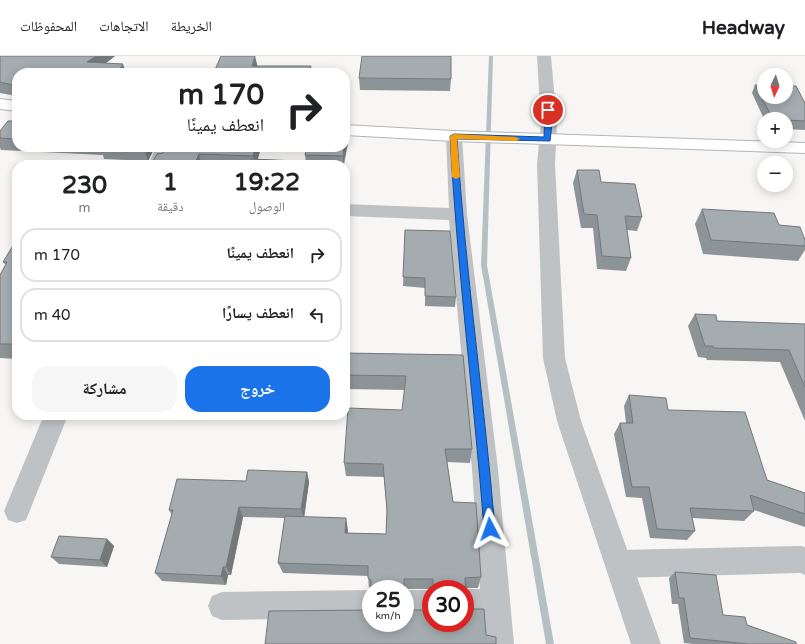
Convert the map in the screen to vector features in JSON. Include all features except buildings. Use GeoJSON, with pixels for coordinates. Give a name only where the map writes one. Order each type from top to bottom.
{"type":"FeatureCollection","features":[{"type":"Feature","properties":{"kind":"main road"},"geometry":{"type":"LineString","coordinates":[[0,104],[12,105]]}},
{"type":"Feature","properties":{"kind":"main road"},"geometry":{"type":"LineString","coordinates":[[350,130],[458,136],[805,148]]}},
{"type":"Feature","properties":{"kind":"street"},"geometry":{"type":"LineString","coordinates":[[544,56],[549,124],[538,139],[546,164],[554,358],[569,421],[646,644]]}},
{"type":"Feature","properties":{"kind":"street"},"geometry":{"type":"LineString","coordinates":[[458,136],[458,214],[485,469],[499,644]]}},
{"type":"Feature","properties":{"kind":"street"},"geometry":{"type":"LineString","coordinates":[[350,210],[458,214]]}},
{"type":"Feature","properties":{"kind":"street"},"geometry":{"type":"LineString","coordinates":[[17,511],[54,420]]}},
{"type":"Feature","properties":{"kind":"street"},"geometry":{"type":"LineString","coordinates":[[619,564],[801,559],[805,561]]}},
{"type":"Feature","properties":{"kind":"street"},"geometry":{"type":"LineString","coordinates":[[474,603],[496,603]]}},
{"type":"Feature","properties":{"kind":"street"},"geometry":{"type":"LineString","coordinates":[[222,606],[362,604]]}},
{"type":"Feature","properties":{"kind":"waterway"},"geometry":{"type":"LineString","coordinates":[[491,56],[484,265],[550,644]]}},
{"type":"Feature","properties":{"kind":"slow traffic"},"geometry":{"type":"LineString","coordinates":[[456,177],[454,136],[516,139]]}},
{"type":"Feature","properties":{"kind":"route"},"geometry":{"type":"LineString","coordinates":[[490,529],[484,454],[458,214],[454,136],[547,140],[549,124],[548,110]]}}]}
